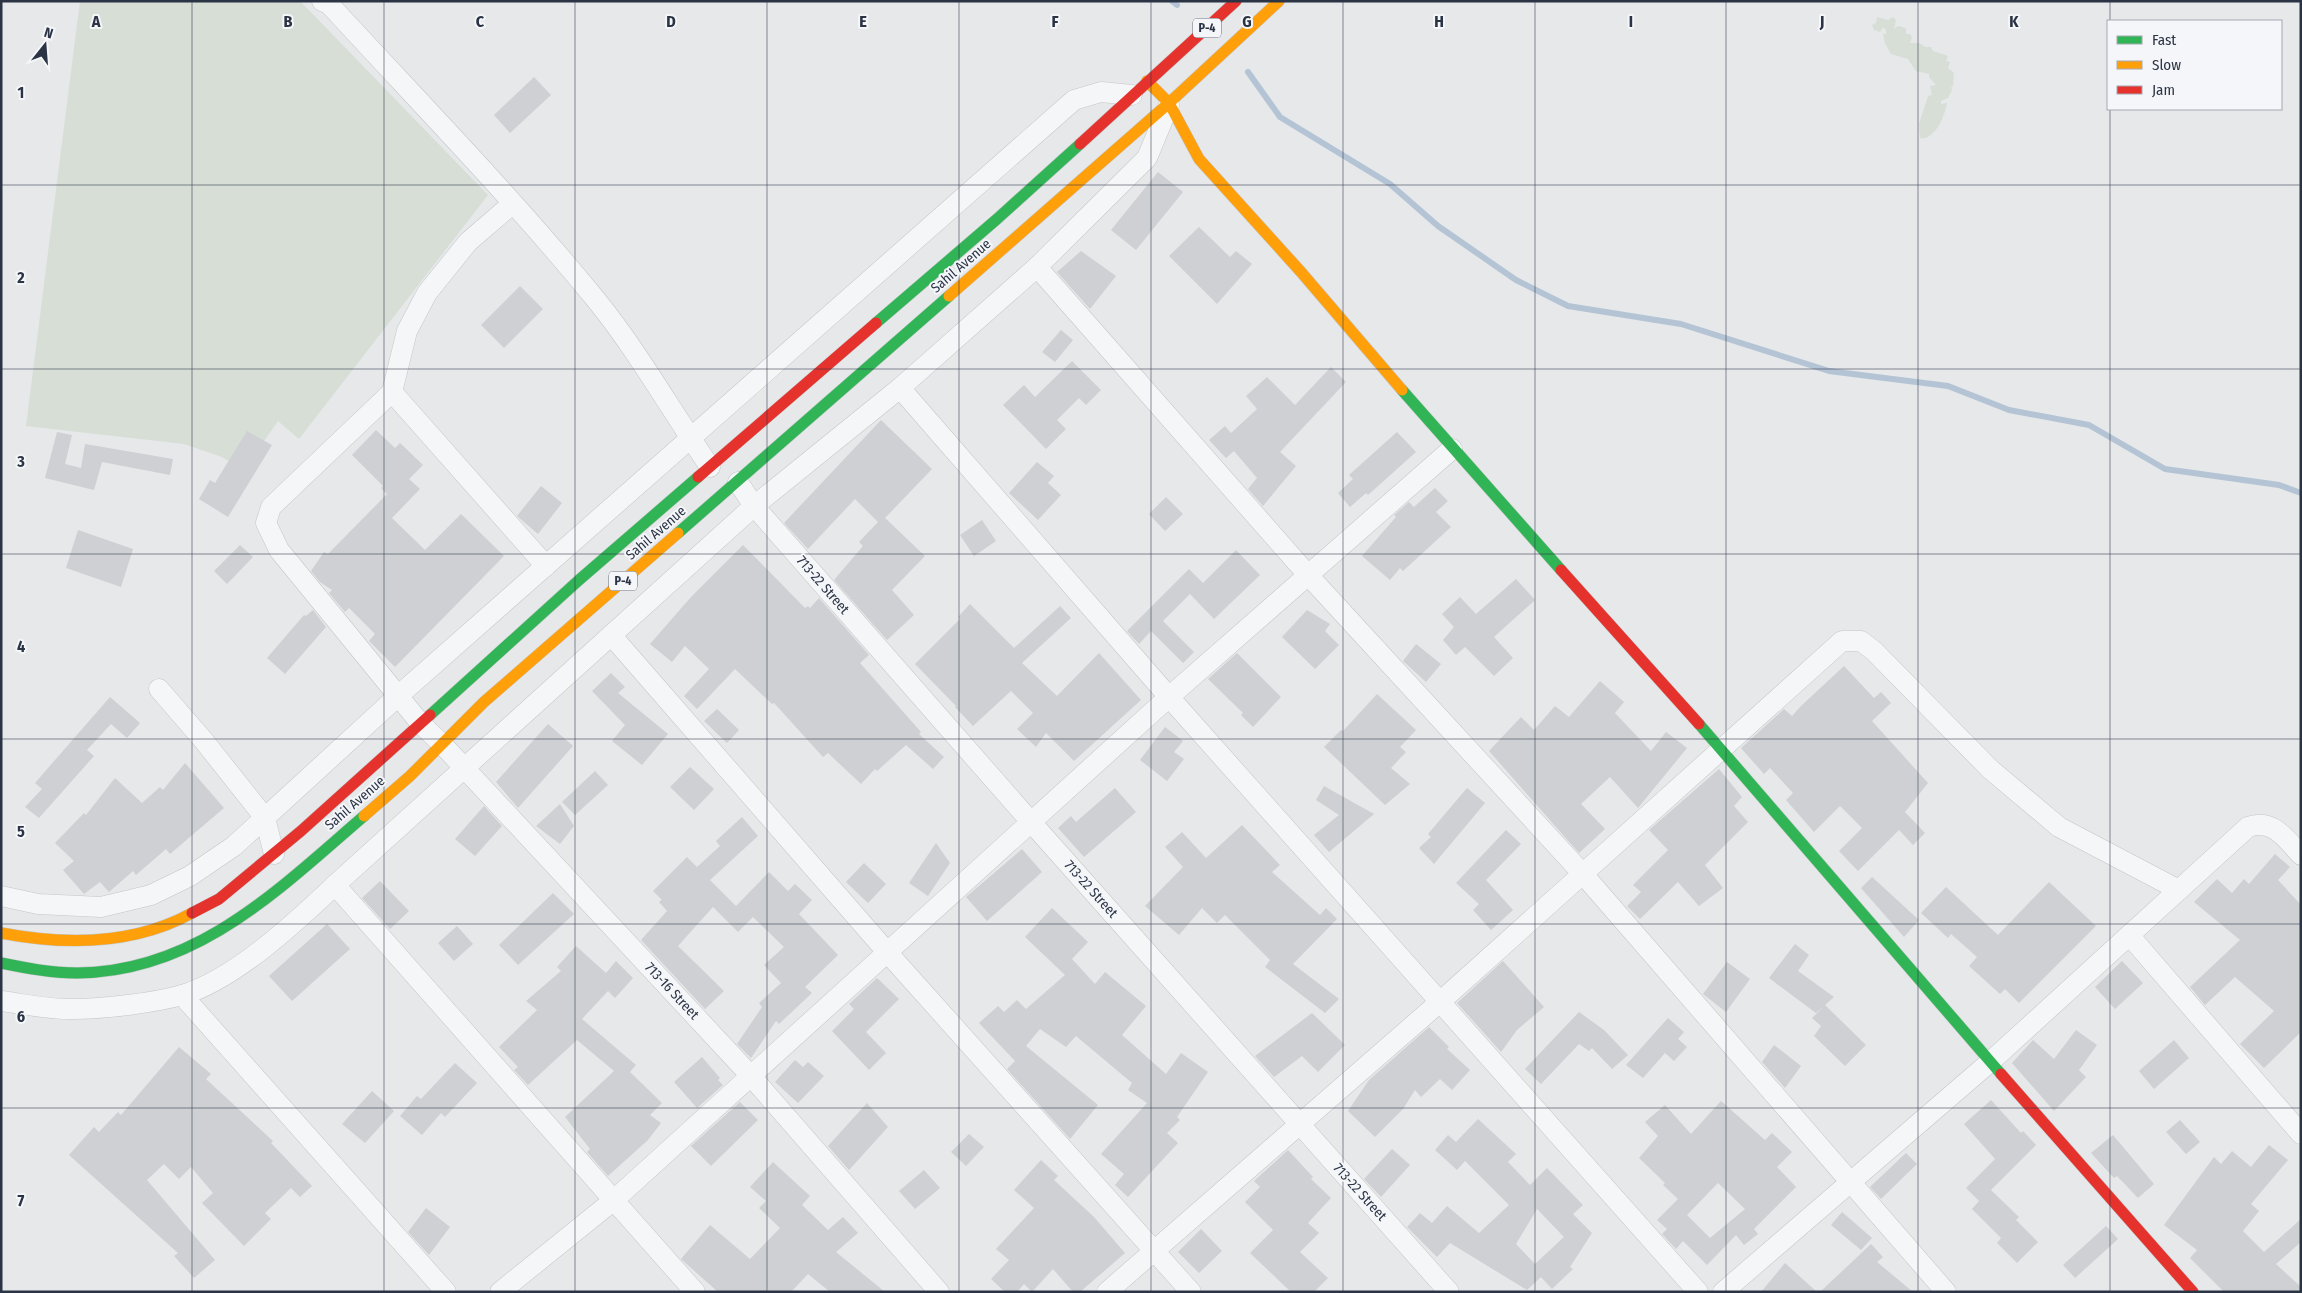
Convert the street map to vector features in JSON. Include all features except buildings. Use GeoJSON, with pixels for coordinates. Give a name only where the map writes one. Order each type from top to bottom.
{"type":"FeatureCollection","features":[{"type":"Feature","properties":{"kind":"main road","name":"Sahil Avenue"},"geometry":{"type":"LineString","coordinates":[[1,933],[33,939],[75,941],[113,938],[180,920],[219,899],[274,854],[421,724],[530,624],[710,466],[997,219],[1236,1]]}},
{"type":"Feature","properties":{"kind":"main road","name":"Sahil Avenue"},"geometry":{"type":"LineString","coordinates":[[1,963],[35,970],[76,973],[117,970],[154,961],[190,947],[267,900],[410,776],[484,702],[738,482],[1169,103],[1279,1]]}},
{"type":"Feature","properties":{"kind":"main road"},"geometry":{"type":"LineString","coordinates":[[1147,81],[1169,103],[1199,160],[1301,272],[1452,449],[1721,748],[1990,1062],[2193,1292]]}},
{"type":"Feature","properties":{"kind":"street"},"geometry":{"type":"LineString","coordinates":[[322,1],[329,4],[512,204],[598,302],[659,386],[690,438],[710,466]]}},
{"type":"Feature","properties":{"kind":"street"},"geometry":{"type":"LineString","coordinates":[[1,896],[38,904],[102,907],[151,895],[190,876],[234,846],[398,696],[1074,100],[1101,92],[1132,95]]}},
{"type":"Feature","properties":{"kind":"street"},"geometry":{"type":"LineString","coordinates":[[1,1001],[72,1009],[142,1002],[182,995],[214,981],[292,926],[754,506],[900,388],[1037,267],[1147,158],[1169,103]]}},
{"type":"Feature","properties":{"kind":"street"},"geometry":{"type":"LineString","coordinates":[[512,204],[468,242],[427,293],[407,331],[392,392],[546,566]]}},
{"type":"Feature","properties":{"kind":"street"},"geometry":{"type":"LineString","coordinates":[[1037,267],[1308,575],[1582,873],[1946,1292]]}},
{"type":"Feature","properties":{"kind":"street"},"geometry":{"type":"LineString","coordinates":[[900,388],[1169,697],[1441,1000],[1698,1292]]}},
{"type":"Feature","properties":{"kind":"street","name":"713-16 Street"},"geometry":{"type":"LineString","coordinates":[[392,392],[271,507],[266,523],[279,550],[421,724],[442,744],[750,1075],[939,1292]]}},
{"type":"Feature","properties":{"kind":"street"},"geometry":{"type":"LineString","coordinates":[[500,1292],[614,1200],[1169,697],[1452,449]]}},
{"type":"Feature","properties":{"kind":"street","name":"713-22 Street"},"geometry":{"type":"LineString","coordinates":[[738,482],[754,506],[1300,1125],[1440,1288]]}},
{"type":"Feature","properties":{"kind":"street"},"geometry":{"type":"LineString","coordinates":[[611,635],[887,952],[1191,1292]]}},
{"type":"Feature","properties":{"kind":"street"},"geometry":{"type":"LineString","coordinates":[[1107,1292],[1441,1000],[1842,640],[1861,641],[1874,651],[1990,769],[2060,827],[2179,890]]}},
{"type":"Feature","properties":{"kind":"street"},"geometry":{"type":"LineString","coordinates":[[159,690],[204,741],[265,818],[274,854]]}},
{"type":"Feature","properties":{"kind":"street"},"geometry":{"type":"LineString","coordinates":[[1723,1292],[1990,1062],[2248,828],[2263,824],[2276,829],[2301,855]]}},
{"type":"Feature","properties":{"kind":"street"},"geometry":{"type":"LineString","coordinates":[[335,885],[695,1292]]}},
{"type":"Feature","properties":{"kind":"street"},"geometry":{"type":"LineString","coordinates":[[2129,935],[2301,1134]]}},
{"type":"Feature","properties":{"kind":"street"},"geometry":{"type":"LineString","coordinates":[[182,995],[446,1292]]}},
{"type":"Feature","properties":{"kind":"shaded area"},"geometry":{"type":"Polygon","coordinates":[[[80,1],[300,1],[488,195],[299,439],[278,421],[244,470],[222,457],[184,444],[26,426],[80,1]]]}},
{"type":"Feature","properties":{"kind":"shaded area"},"geometry":{"type":"Polygon","coordinates":[[[1877,17],[1888,20],[1893,17],[1896,20],[1894,29],[1898,26],[1906,28],[1906,34],[1910,34],[1912,37],[1910,43],[1919,43],[1925,47],[1931,47],[1933,51],[1948,56],[1946,61],[1950,62],[1948,68],[1954,73],[1952,90],[1948,98],[1941,101],[1941,104],[1947,103],[1938,126],[1935,131],[1925,138],[1920,138],[1919,124],[1928,96],[1932,95],[1930,86],[1936,85],[1929,77],[1929,74],[1916,71],[1908,59],[1891,54],[1883,34],[1886,34],[1886,30],[1883,27],[1880,32],[1874,30],[1872,25],[1876,23],[1877,17]]]}},
{"type":"Feature","properties":{"kind":"waterway"},"geometry":{"type":"LineString","coordinates":[[1172,1],[1177,5]]}},
{"type":"Feature","properties":{"kind":"waterway"},"geometry":{"type":"LineString","coordinates":[[1248,72],[1280,117],[1390,184],[1438,226],[1516,280],[1568,306],[1681,324],[1829,371],[1948,386],[2009,410],[2089,425],[2165,469],[2279,485],[2301,493]]}},
{"type":"Feature","properties":{"kind":"traffic: fast"},"geometry":{"type":"LineString","coordinates":[[876,323],[997,219],[1080,144]]}},
{"type":"Feature","properties":{"kind":"traffic: fast"},"geometry":{"type":"LineString","coordinates":[[678,533],[949,296]]}},
{"type":"Feature","properties":{"kind":"traffic: fast"},"geometry":{"type":"LineString","coordinates":[[1402,390],[1561,570]]}},
{"type":"Feature","properties":{"kind":"traffic: fast"},"geometry":{"type":"LineString","coordinates":[[430,715],[579,580],[698,477]]}},
{"type":"Feature","properties":{"kind":"traffic: fast"},"geometry":{"type":"LineString","coordinates":[[1699,724],[2001,1074]]}},
{"type":"Feature","properties":{"kind":"traffic: fast"},"geometry":{"type":"LineString","coordinates":[[1,963],[48,971],[77,973],[120,969],[161,958],[198,942],[234,922],[300,871],[364,816]]}},
{"type":"Feature","properties":{"kind":"traffic: slow"},"geometry":{"type":"LineString","coordinates":[[949,296],[1169,103],[1279,1]]}},
{"type":"Feature","properties":{"kind":"traffic: slow"},"geometry":{"type":"LineString","coordinates":[[1147,81],[1169,103],[1199,159],[1301,272],[1402,390]]}},
{"type":"Feature","properties":{"kind":"traffic: slow"},"geometry":{"type":"LineString","coordinates":[[364,816],[410,776],[484,702],[678,533]]}},
{"type":"Feature","properties":{"kind":"traffic: slow"},"geometry":{"type":"LineString","coordinates":[[1,933],[25,937],[74,940],[123,937],[170,924],[192,913]]}},
{"type":"Feature","properties":{"kind":"traffic: jam"},"geometry":{"type":"LineString","coordinates":[[1080,144],[1236,1]]}},
{"type":"Feature","properties":{"kind":"traffic: jam"},"geometry":{"type":"LineString","coordinates":[[698,477],[876,323]]}},
{"type":"Feature","properties":{"kind":"traffic: jam"},"geometry":{"type":"LineString","coordinates":[[1561,570],[1699,724]]}},
{"type":"Feature","properties":{"kind":"traffic: jam"},"geometry":{"type":"LineString","coordinates":[[192,913],[219,899],[301,831],[430,715]]}},
{"type":"Feature","properties":{"kind":"traffic: jam"},"geometry":{"type":"LineString","coordinates":[[2001,1074],[2193,1292]]}}]}
